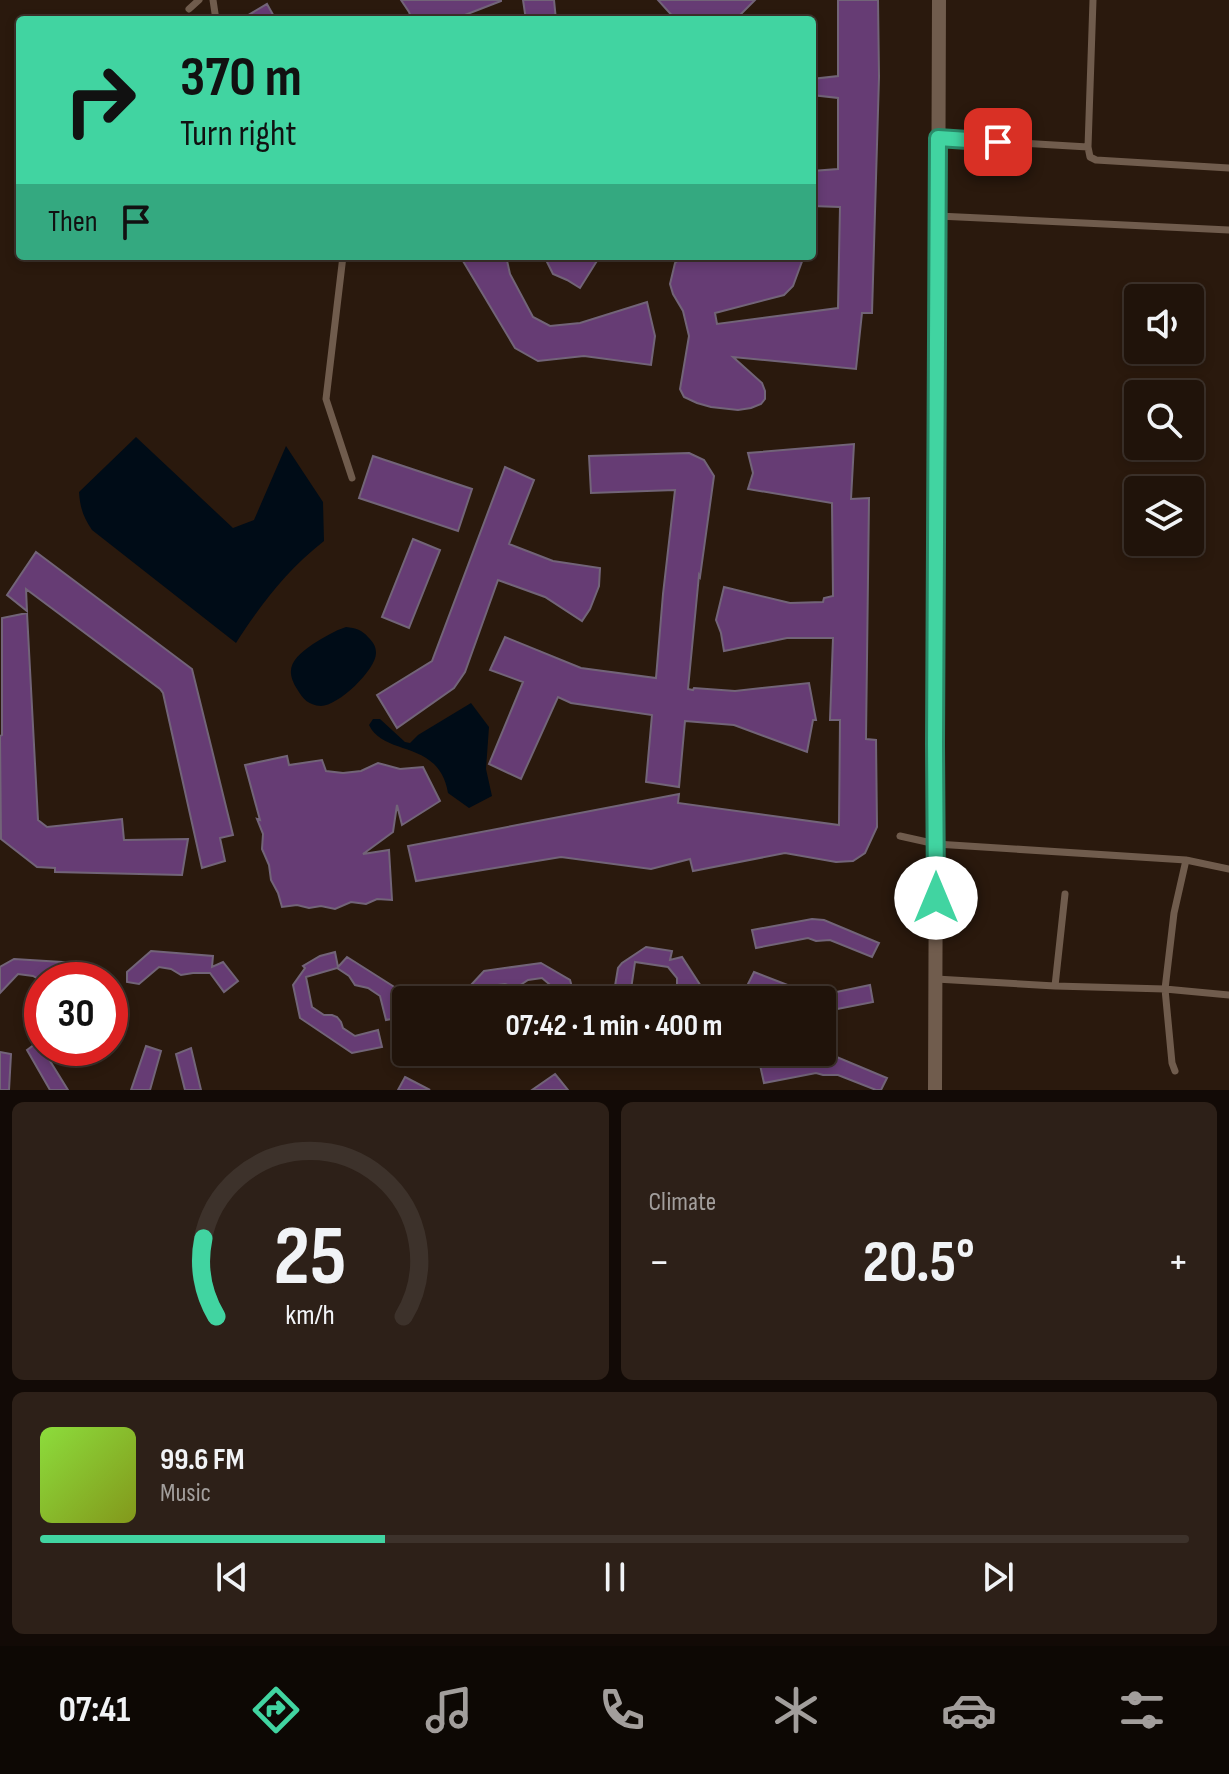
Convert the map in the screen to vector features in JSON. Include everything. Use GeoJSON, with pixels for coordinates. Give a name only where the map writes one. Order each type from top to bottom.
{"type":"FeatureCollection","features":[{"type":"Feature","properties":{"kind":"street"},"geometry":{"type":"LineString","coordinates":[[935,1090],[939,0]]}},
{"type":"Feature","properties":{"kind":"lane"},"geometry":{"type":"LineString","coordinates":[[189,9],[199,0]]}},
{"type":"Feature","properties":{"kind":"lane"},"geometry":{"type":"LineString","coordinates":[[1093,0],[1090,157],[1096,160],[1229,168]]}},
{"type":"Feature","properties":{"kind":"lane"},"geometry":{"type":"LineString","coordinates":[[938,138],[1088,147]]}},
{"type":"Feature","properties":{"kind":"lane"},"geometry":{"type":"LineString","coordinates":[[938,216],[1229,230]]}},
{"type":"Feature","properties":{"kind":"lane"},"geometry":{"type":"LineString","coordinates":[[343,260],[326,399],[352,478]]}},
{"type":"Feature","properties":{"kind":"lane"},"geometry":{"type":"LineString","coordinates":[[900,836],[936,844],[1186,860],[1229,869]]}},
{"type":"Feature","properties":{"kind":"lane"},"geometry":{"type":"LineString","coordinates":[[1175,1071],[1165,989],[1174,913],[1186,860]]}},
{"type":"Feature","properties":{"kind":"lane"},"geometry":{"type":"LineString","coordinates":[[1055,986],[1065,894]]}},
{"type":"Feature","properties":{"kind":"lane"},"geometry":{"type":"LineString","coordinates":[[936,979],[1165,989],[1229,995]]}},
{"type":"Feature","properties":{"kind":"shaded area"},"geometry":{"type":"Polygon","coordinates":[[[136,437],[233,528],[254,520],[286,446],[323,502],[324,541],[276,588],[236,643],[92,530],[86,521],[79,492],[136,437]]]}},
{"type":"Feature","properties":{"kind":"shaded area"},"geometry":{"type":"Polygon","coordinates":[[[346,627],[361,631],[371,641],[376,651],[374,660],[363,677],[337,700],[321,706],[309,703],[293,681],[293,663],[313,644],[346,627]]]}},
{"type":"Feature","properties":{"kind":"shaded area"},"geometry":{"type":"Polygon","coordinates":[[[471,703],[489,727],[486,769],[492,796],[469,808],[448,793],[443,776],[434,764],[423,756],[386,742],[369,725],[373,719],[380,719],[410,743],[471,703]]]}},
{"type":"Feature","properties":{"kind":"building"},"geometry":{"type":"Polygon","coordinates":[[[401,0],[501,0],[462,16],[410,16],[401,0]]]}},
{"type":"Feature","properties":{"kind":"building"},"geometry":{"type":"Polygon","coordinates":[[[523,0],[554,0],[556,16],[525,16],[523,0]]]}},
{"type":"Feature","properties":{"kind":"building"},"geometry":{"type":"Polygon","coordinates":[[[658,0],[755,0],[739,16],[672,16],[658,0]]]}},
{"type":"Feature","properties":{"kind":"building"},"geometry":{"type":"Polygon","coordinates":[[[838,0],[878,0],[879,77],[872,313],[862,313],[856,369],[733,357],[762,383],[765,399],[761,404],[738,410],[697,403],[684,397],[680,389],[689,336],[683,311],[670,284],[679,260],[803,260],[793,286],[784,295],[715,313],[717,324],[838,308],[840,207],[816,206],[816,171],[838,169],[838,98],[816,95],[816,79],[838,76],[838,0]]]}},
{"type":"Feature","properties":{"kind":"building"},"geometry":{"type":"Polygon","coordinates":[[[267,4],[274,16],[247,16],[267,4]]]}},
{"type":"Feature","properties":{"kind":"building"},"geometry":{"type":"Polygon","coordinates":[[[462,260],[507,260],[510,274],[533,317],[550,326],[580,323],[647,302],[655,336],[651,365],[584,356],[538,361],[515,348],[462,260]]]}},
{"type":"Feature","properties":{"kind":"building"},"geometry":{"type":"Polygon","coordinates":[[[546,260],[598,260],[580,288],[553,274],[546,260]]]}},
{"type":"Feature","properties":{"kind":"building"},"geometry":{"type":"Polygon","coordinates":[[[854,444],[851,499],[869,498],[866,739],[876,740],[877,827],[865,853],[853,861],[836,862],[785,853],[693,871],[690,859],[651,869],[561,857],[416,881],[408,846],[679,794],[678,803],[839,825],[840,720],[830,720],[833,638],[787,638],[724,651],[716,620],[724,587],[790,603],[823,602],[824,598],[833,596],[832,503],[748,489],[753,473],[748,453],[854,444]]]}},
{"type":"Feature","properties":{"kind":"building"},"geometry":{"type":"Polygon","coordinates":[[[689,453],[704,460],[714,476],[699,575],[688,689],[735,691],[809,683],[816,720],[813,720],[807,752],[734,725],[685,721],[679,787],[646,782],[652,715],[571,703],[558,697],[521,779],[489,764],[523,682],[490,670],[505,637],[581,668],[656,678],[675,490],[591,493],[589,456],[689,453]]]}},
{"type":"Feature","properties":{"kind":"building"},"geometry":{"type":"Polygon","coordinates":[[[373,456],[472,489],[458,531],[359,498],[373,456]]]}},
{"type":"Feature","properties":{"kind":"building"},"geometry":{"type":"Polygon","coordinates":[[[505,467],[534,480],[509,544],[553,561],[600,568],[599,586],[590,609],[582,621],[545,597],[498,580],[465,672],[454,688],[397,728],[377,695],[432,661],[505,467]]]}},
{"type":"Feature","properties":{"kind":"building"},"geometry":{"type":"Polygon","coordinates":[[[413,539],[440,550],[409,628],[382,617],[413,539]]]}},
{"type":"Feature","properties":{"kind":"building"},"geometry":{"type":"Polygon","coordinates":[[[36,552],[192,669],[233,835],[220,838],[225,861],[202,868],[160,689],[26,589],[27,611],[7,595],[36,552]]]}},
{"type":"Feature","properties":{"kind":"building"},"geometry":{"type":"Polygon","coordinates":[[[27,613],[38,820],[47,827],[122,819],[124,840],[188,839],[182,875],[55,872],[55,868],[37,867],[1,839],[2,618],[27,613]]]}},
{"type":"Feature","properties":{"kind":"building"},"geometry":{"type":"Polygon","coordinates":[[[287,756],[289,765],[322,760],[326,771],[343,773],[361,771],[378,763],[400,769],[423,767],[440,801],[402,825],[397,805],[393,832],[363,854],[389,850],[392,900],[377,899],[366,904],[351,902],[335,909],[297,905],[282,907],[262,849],[263,834],[245,765],[287,756]]]}},
{"type":"Feature","properties":{"kind":"building"},"geometry":{"type":"Polygon","coordinates":[[[812,919],[824,920],[879,943],[872,957],[830,940],[808,938],[756,948],[752,930],[812,919]]]}},
{"type":"Feature","properties":{"kind":"building"},"geometry":{"type":"Polygon","coordinates":[[[646,947],[672,951],[670,960],[682,957],[701,986],[677,986],[677,978],[668,967],[635,962],[631,986],[615,986],[622,963],[646,947]]]}},
{"type":"Feature","properties":{"kind":"building"},"geometry":{"type":"Polygon","coordinates":[[[151,951],[213,956],[212,967],[223,962],[238,981],[224,992],[210,973],[181,975],[159,967],[139,984],[128,982],[128,971],[151,951]]]}},
{"type":"Feature","properties":{"kind":"building"},"geometry":{"type":"Polygon","coordinates":[[[335,952],[338,967],[347,957],[393,986],[392,1019],[386,1020],[380,996],[368,988],[355,985],[349,976],[337,968],[306,977],[312,1007],[324,1015],[337,1017],[343,1028],[355,1036],[378,1030],[382,1047],[352,1053],[300,1018],[293,985],[305,968],[303,966],[335,952]]]}},
{"type":"Feature","properties":{"kind":"building"},"geometry":{"type":"Polygon","coordinates":[[[14,959],[62,962],[24,962],[24,975],[18,974],[0,993],[0,967],[14,959]]]}},
{"type":"Feature","properties":{"kind":"building"},"geometry":{"type":"Polygon","coordinates":[[[541,963],[570,980],[572,986],[551,986],[542,978],[528,980],[519,986],[470,986],[484,971],[541,963]]]}},
{"type":"Feature","properties":{"kind":"building"},"geometry":{"type":"Polygon","coordinates":[[[754,972],[790,986],[747,986],[754,972]]]}},
{"type":"Feature","properties":{"kind":"building"},"geometry":{"type":"Polygon","coordinates":[[[870,985],[873,1002],[836,1009],[836,992],[870,985]]]}},
{"type":"Feature","properties":{"kind":"building"},"geometry":{"type":"Polygon","coordinates":[[[146,1046],[161,1051],[150,1090],[131,1090],[146,1046]]]}},
{"type":"Feature","properties":{"kind":"building"},"geometry":{"type":"Polygon","coordinates":[[[191,1048],[201,1090],[185,1090],[176,1054],[191,1048]]]}},
{"type":"Feature","properties":{"kind":"building"},"geometry":{"type":"Polygon","coordinates":[[[0,1052],[11,1054],[9,1090],[0,1090],[0,1052]]]}},
{"type":"Feature","properties":{"kind":"building"},"geometry":{"type":"Polygon","coordinates":[[[836,1057],[887,1078],[881,1090],[838,1075],[816,1073],[764,1083],[760,1066],[836,1066],[836,1057]]]}},
{"type":"Feature","properties":{"kind":"building"},"geometry":{"type":"Polygon","coordinates":[[[36,1066],[53,1066],[68,1090],[50,1090],[36,1066]]]}},
{"type":"Feature","properties":{"kind":"building"},"geometry":{"type":"Polygon","coordinates":[[[555,1074],[568,1090],[532,1090],[555,1074]]]}},
{"type":"Feature","properties":{"kind":"building"},"geometry":{"type":"Polygon","coordinates":[[[405,1077],[430,1090],[398,1090],[405,1077]]]}},
{"type":"Feature","properties":{"kind":"route"},"geometry":{"type":"LineString","coordinates":[[936,898],[938,138],[998,142]]}}]}
